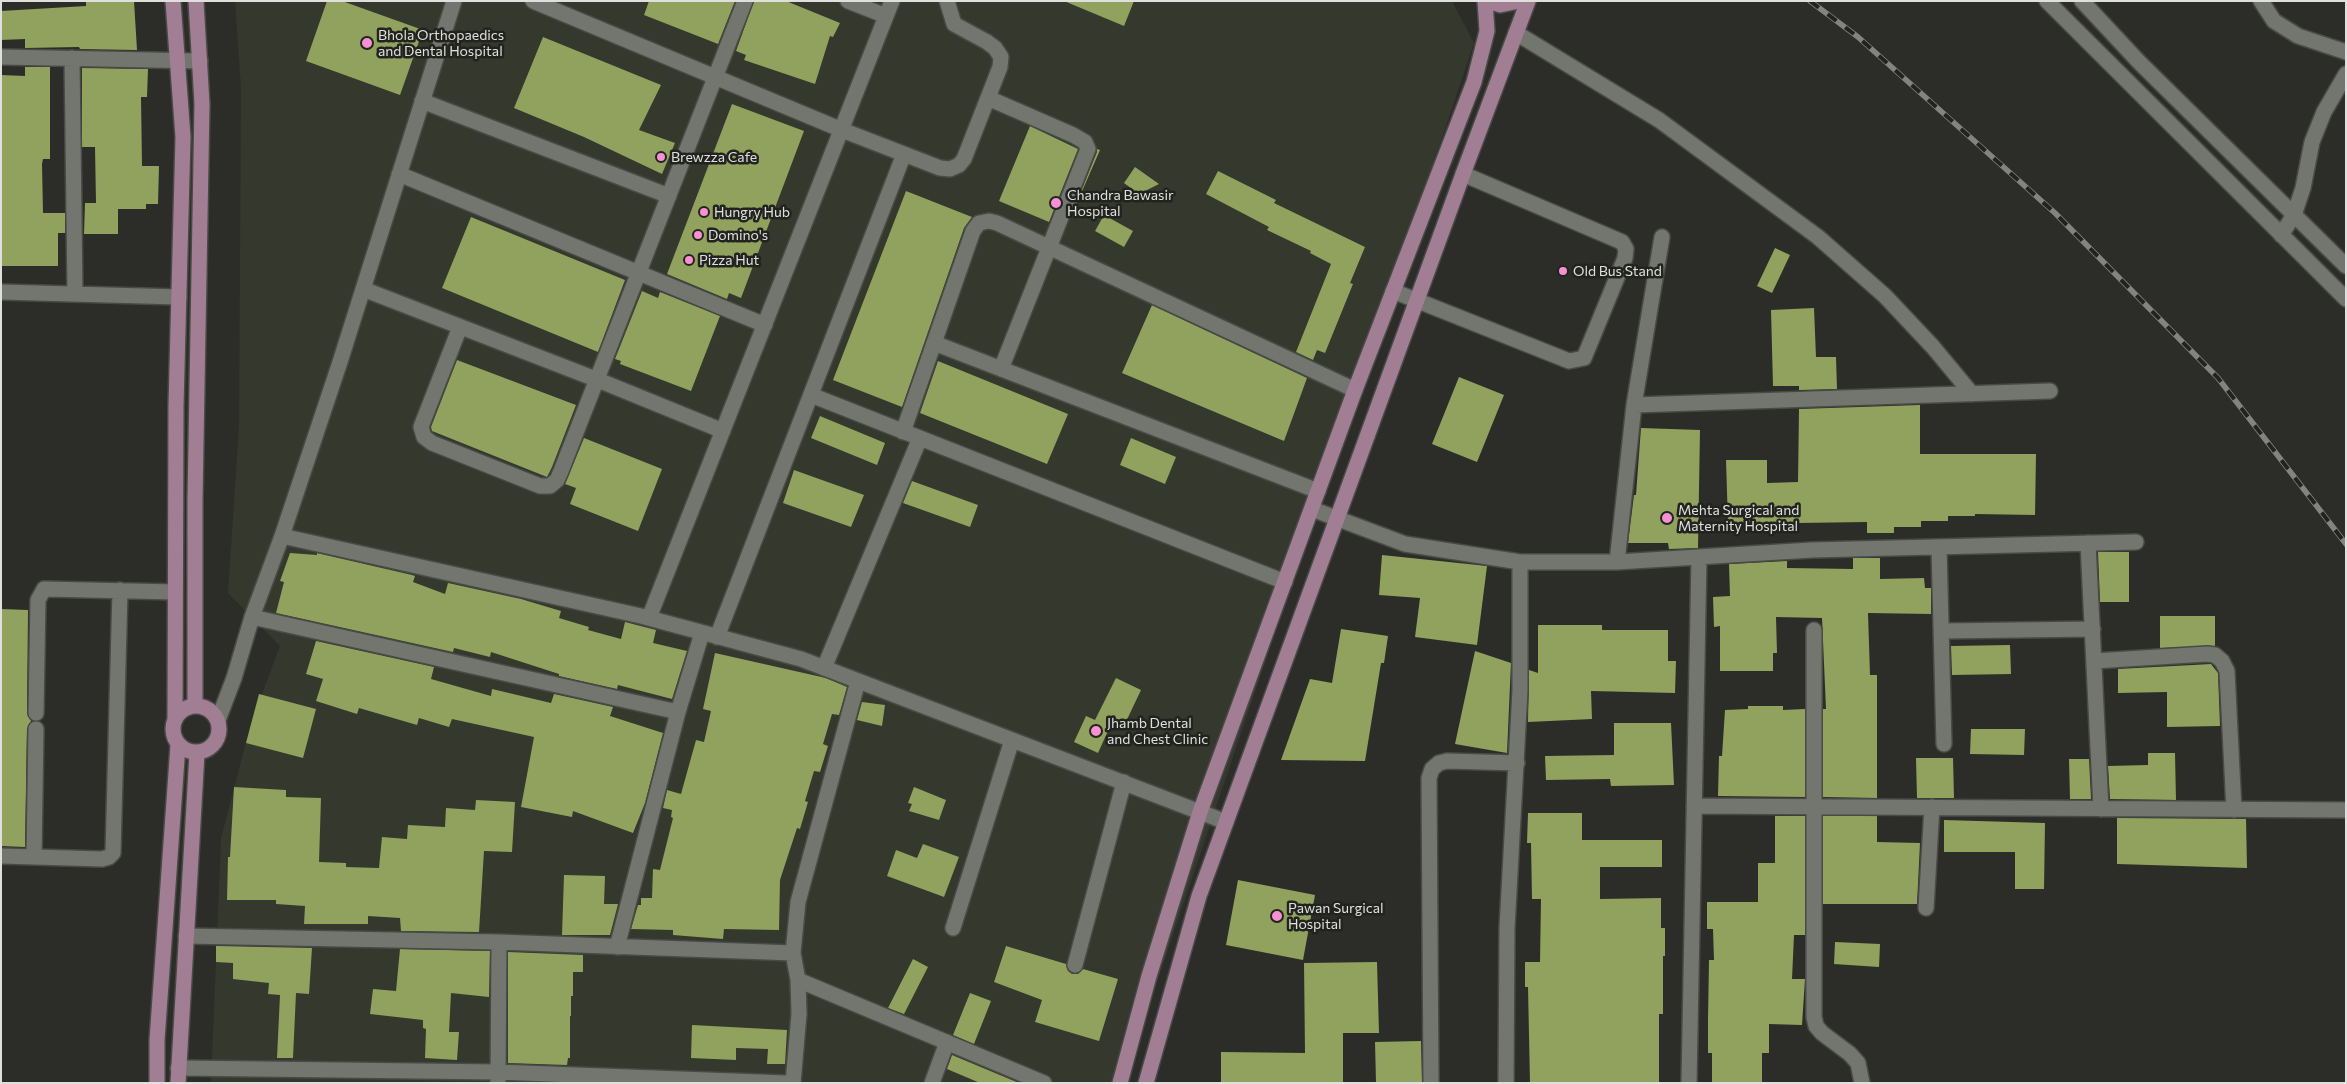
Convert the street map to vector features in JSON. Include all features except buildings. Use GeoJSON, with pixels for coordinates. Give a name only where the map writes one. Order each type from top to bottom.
{"type":"FeatureCollection","features":[{"type":"Feature","properties":{"kind":"main road"},"geometry":{"type":"LineString","coordinates":[[157,1083],[157,1040],[178,744],[173,729],[175,720],[179,297],[183,137],[173,1]]}},
{"type":"Feature","properties":{"kind":"main road"},"geometry":{"type":"LineString","coordinates":[[195,705],[195,500],[202,104],[196,1]]}},
{"type":"Feature","properties":{"kind":"main road"},"geometry":{"type":"LineString","coordinates":[[1120,1083],[1149,976],[1200,812],[1355,390],[1474,82],[1487,31],[1486,1],[1500,5],[1519,1]]}},
{"type":"Feature","properties":{"kind":"main road"},"geometry":{"type":"LineString","coordinates":[[1146,1083],[1199,896],[1416,300],[1528,1]]}},
{"type":"Feature","properties":{"kind":"main road"},"geometry":{"type":"LineString","coordinates":[[175,720],[178,714],[187,707],[195,705],[206,707],[213,712],[218,720],[220,729],[218,738],[213,746],[198,753],[187,751],[178,744]]}},
{"type":"Feature","properties":{"kind":"main road"},"geometry":{"type":"LineString","coordinates":[[178,1075],[198,753]]}},
{"type":"Feature","properties":{"kind":"street"},"geometry":{"type":"LineString","coordinates":[[218,720],[234,678],[252,617],[282,536],[363,289],[454,1]]}},
{"type":"Feature","properties":{"kind":"street"},"geometry":{"type":"LineString","coordinates":[[533,1],[842,130],[940,168],[950,169],[959,165],[964,159],[1000,67],[1001,57],[995,48],[987,42],[954,24],[947,1]]}},
{"type":"Feature","properties":{"kind":"street"},"geometry":{"type":"LineString","coordinates":[[460,327],[424,419],[422,427],[424,437],[432,443],[540,486],[550,486],[557,480],[598,380],[745,1]]}},
{"type":"Feature","properties":{"kind":"street"},"geometry":{"type":"LineString","coordinates":[[848,1],[886,16]]}},
{"type":"Feature","properties":{"kind":"street"},"geometry":{"type":"LineString","coordinates":[[648,618],[892,1]]}},
{"type":"Feature","properties":{"kind":"street"},"geometry":{"type":"LineString","coordinates":[[2047,1],[2346,299]]}},
{"type":"Feature","properties":{"kind":"street"},"geometry":{"type":"LineString","coordinates":[[2082,1],[2139,62],[2346,266]]}},
{"type":"Feature","properties":{"kind":"street"},"geometry":{"type":"LineString","coordinates":[[2261,1],[2274,21],[2298,36],[2346,52]]}},
{"type":"Feature","properties":{"kind":"street"},"geometry":{"type":"LineString","coordinates":[[1516,33],[1659,120],[1818,237],[1885,296],[1933,347],[1972,394]]}},
{"type":"Feature","properties":{"kind":"street"},"geometry":{"type":"LineString","coordinates":[[1,57],[200,61]]}},
{"type":"Feature","properties":{"kind":"street"},"geometry":{"type":"LineString","coordinates":[[72,58],[75,294]]}},
{"type":"Feature","properties":{"kind":"street"},"geometry":{"type":"LineString","coordinates":[[2281,235],[2294,215],[2303,188],[2312,142],[2324,112],[2346,74]]}},
{"type":"Feature","properties":{"kind":"street"},"geometry":{"type":"LineString","coordinates":[[988,98],[1073,135],[1085,142],[1088,149],[1001,369]]}},
{"type":"Feature","properties":{"kind":"street"},"geometry":{"type":"LineString","coordinates":[[422,101],[669,196]]}},
{"type":"Feature","properties":{"kind":"street"},"geometry":{"type":"LineString","coordinates":[[717,637],[904,154]]}},
{"type":"Feature","properties":{"kind":"street"},"geometry":{"type":"LineString","coordinates":[[399,174],[765,325]]}},
{"type":"Feature","properties":{"kind":"street"},"geometry":{"type":"LineString","coordinates":[[1393,291],[1569,361],[1584,358],[1587,353],[1625,258],[1626,249],[1622,242],[1463,174]]}},
{"type":"Feature","properties":{"kind":"street"},"geometry":{"type":"LineString","coordinates":[[903,432],[973,231],[979,223],[989,221],[997,223],[1355,390]]}},
{"type":"Feature","properties":{"kind":"street"},"geometry":{"type":"LineString","coordinates":[[1617,562],[1634,406],[1662,237]]}},
{"type":"Feature","properties":{"kind":"street"},"geometry":{"type":"LineString","coordinates":[[363,289],[598,380],[723,431]]}},
{"type":"Feature","properties":{"kind":"street"},"geometry":{"type":"LineString","coordinates":[[1,292],[179,297]]}},
{"type":"Feature","properties":{"kind":"street"},"geometry":{"type":"LineString","coordinates":[[934,343],[1318,491]]}},
{"type":"Feature","properties":{"kind":"street"},"geometry":{"type":"LineString","coordinates":[[1634,406],[2050,391]]}},
{"type":"Feature","properties":{"kind":"street"},"geometry":{"type":"LineString","coordinates":[[810,395],[1285,582]]}},
{"type":"Feature","properties":{"kind":"street"},"geometry":{"type":"LineString","coordinates":[[824,668],[920,438]]}},
{"type":"Feature","properties":{"kind":"street"},"geometry":{"type":"LineString","coordinates":[[1312,509],[1405,544],[1520,562],[1617,562],[1812,550],[2136,542]]}},
{"type":"Feature","properties":{"kind":"street"},"geometry":{"type":"LineString","coordinates":[[282,536],[648,618],[801,659],[1226,822]]}},
{"type":"Feature","properties":{"kind":"street"},"geometry":{"type":"LineString","coordinates":[[2088,543],[2101,809]]}},
{"type":"Feature","properties":{"kind":"street"},"geometry":{"type":"LineString","coordinates":[[1939,547],[1944,744]]}},
{"type":"Feature","properties":{"kind":"street"},"geometry":{"type":"LineString","coordinates":[[1688,1083],[1699,557]]}},
{"type":"Feature","properties":{"kind":"street"},"geometry":{"type":"LineString","coordinates":[[1506,1083],[1507,928],[1520,690],[1520,562]]}},
{"type":"Feature","properties":{"kind":"street"},"geometry":{"type":"LineString","coordinates":[[36,713],[40,593],[44,589],[50,587],[175,592]]}},
{"type":"Feature","properties":{"kind":"street"},"geometry":{"type":"LineString","coordinates":[[1,856],[102,859],[109,857],[113,853],[120,590]]}},
{"type":"Feature","properties":{"kind":"street"},"geometry":{"type":"LineString","coordinates":[[252,617],[678,712]]}},
{"type":"Feature","properties":{"kind":"street"},"geometry":{"type":"LineString","coordinates":[[1942,631],[2092,629]]}},
{"type":"Feature","properties":{"kind":"street"},"geometry":{"type":"LineString","coordinates":[[1814,630],[1814,1017],[1816,1026],[1822,1034],[1850,1054],[1858,1063],[1862,1083]]}},
{"type":"Feature","properties":{"kind":"street"},"geometry":{"type":"LineString","coordinates":[[616,947],[678,712],[702,633]]}},
{"type":"Feature","properties":{"kind":"street"},"geometry":{"type":"LineString","coordinates":[[2094,661],[2207,654],[2215,655],[2222,661],[2227,671],[2234,810]]}},
{"type":"Feature","properties":{"kind":"street"},"geometry":{"type":"LineString","coordinates":[[792,1083],[799,1014],[798,980],[793,954],[798,902],[858,681]]}},
{"type":"Feature","properties":{"kind":"street"},"geometry":{"type":"LineString","coordinates":[[34,857],[36,729]]}},
{"type":"Feature","properties":{"kind":"street"},"geometry":{"type":"LineString","coordinates":[[953,928],[1012,740]]}},
{"type":"Feature","properties":{"kind":"street"},"geometry":{"type":"LineString","coordinates":[[1431,1083],[1429,778],[1432,768],[1439,763],[1447,761],[1517,763]]}},
{"type":"Feature","properties":{"kind":"street"},"geometry":{"type":"LineString","coordinates":[[1075,965],[1124,782]]}},
{"type":"Feature","properties":{"kind":"street"},"geometry":{"type":"LineString","coordinates":[[1694,806],[2346,810]]}},
{"type":"Feature","properties":{"kind":"street"},"geometry":{"type":"LineString","coordinates":[[1926,908],[1932,807]]}},
{"type":"Feature","properties":{"kind":"street"},"geometry":{"type":"LineString","coordinates":[[186,936],[499,942],[793,954]]}},
{"type":"Feature","properties":{"kind":"street"},"geometry":{"type":"LineString","coordinates":[[498,1077],[499,942]]}},
{"type":"Feature","properties":{"kind":"street"},"geometry":{"type":"LineString","coordinates":[[798,980],[1044,1083]]}},
{"type":"Feature","properties":{"kind":"street"},"geometry":{"type":"LineString","coordinates":[[932,1083],[947,1042]]}},
{"type":"Feature","properties":{"kind":"street"},"geometry":{"type":"LineString","coordinates":[[178,1075],[498,1077],[786,1083]]}},
{"type":"Feature","properties":{"kind":"shaded area"},"geometry":{"type":"Polygon","coordinates":[[[235,1],[1452,1],[1474,43],[1123,1083],[211,1083],[221,838],[251,723],[280,646],[228,593],[239,426],[241,89],[235,1]]]}},
{"type":"Feature","properties":{"kind":"railway"},"geometry":{"type":"LineString","coordinates":[[1810,1],[1858,37],[2055,213],[2218,378],[2346,544]]}},
{"type":"Feature","properties":{"kind":"place","name":"Bhola Orthopaedics and Dental Hospital"},"geometry":{"type":"Point","coordinates":[367,43]}},
{"type":"Feature","properties":{"kind":"place","name":"Brewzza Cafe"},"geometry":{"type":"Point","coordinates":[661,157]}},
{"type":"Feature","properties":{"kind":"place","name":"Chandra Bawasir Hospital"},"geometry":{"type":"Point","coordinates":[1056,203]}},
{"type":"Feature","properties":{"kind":"place","name":"Hungry Hub"},"geometry":{"type":"Point","coordinates":[704,212]}},
{"type":"Feature","properties":{"kind":"place","name":"Domino's"},"geometry":{"type":"Point","coordinates":[698,235]}},
{"type":"Feature","properties":{"kind":"place","name":"Pizza Hut"},"geometry":{"type":"Point","coordinates":[689,260]}},
{"type":"Feature","properties":{"kind":"place","name":"Old Bus Stand"},"geometry":{"type":"Point","coordinates":[1563,271]}},
{"type":"Feature","properties":{"kind":"place","name":"Mehta Surgical and Maternity Hospital"},"geometry":{"type":"Point","coordinates":[1667,518]}},
{"type":"Feature","properties":{"kind":"place","name":"Jhamb Dental and Chest Clinic"},"geometry":{"type":"Point","coordinates":[1096,731]}},
{"type":"Feature","properties":{"kind":"place","name":"Pawan Surgical Hospital"},"geometry":{"type":"Point","coordinates":[1277,916]}}]}
